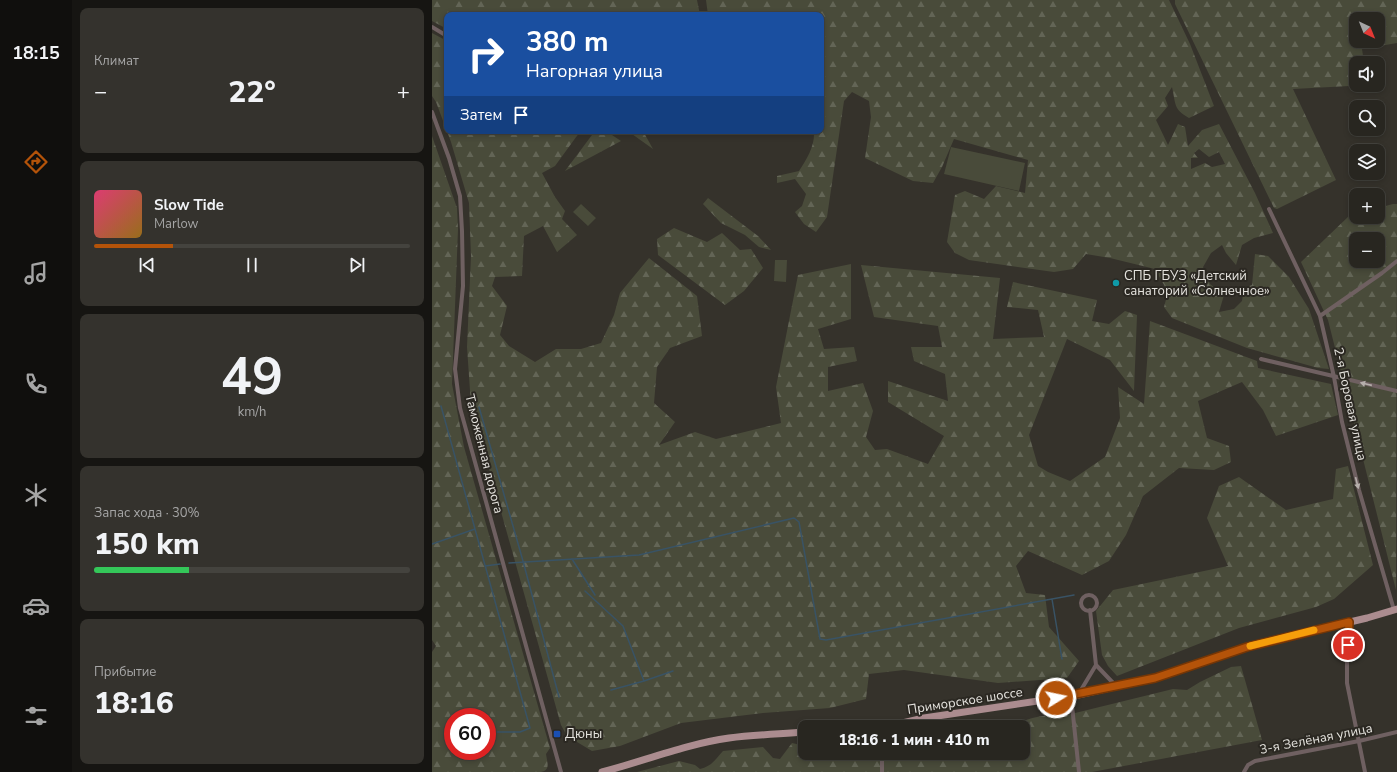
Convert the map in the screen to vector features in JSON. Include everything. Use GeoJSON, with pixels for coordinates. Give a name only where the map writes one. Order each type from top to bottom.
{"type":"FeatureCollection","features":[{"type":"Feature","properties":{"kind":"main road","name":"Приморское шоссе"},"geometry":{"type":"LineString","coordinates":[[915,720],[1074,695],[1155,678],[1247,647],[1395,610]]}},
{"type":"Feature","properties":{"kind":"main road"},"geometry":{"type":"LineString","coordinates":[[602,772],[680,749],[728,738],[798,733]]}},
{"type":"Feature","properties":{"kind":"street"},"geometry":{"type":"LineString","coordinates":[[432,27],[444,34]]}},
{"type":"Feature","properties":{"kind":"street","name":"Таможенная дорога"},"geometry":{"type":"LineString","coordinates":[[432,112],[449,158],[460,196],[463,286],[456,369],[460,408],[561,772]]}},
{"type":"Feature","properties":{"kind":"street","name":"2-я Боровая улица"},"geometry":{"type":"LineString","coordinates":[[1269,210],[1320,316],[1334,377],[1342,422],[1359,490],[1383,575],[1395,610]]}},
{"type":"Feature","properties":{"kind":"street"},"geometry":{"type":"LineString","coordinates":[[1320,316],[1397,261]]}},
{"type":"Feature","properties":{"kind":"street"},"geometry":{"type":"LineString","coordinates":[[1261,359],[1397,391]]}},
{"type":"Feature","properties":{"kind":"street"},"geometry":{"type":"LineString","coordinates":[[1088,595],[1094,596],[1097,602],[1096,607],[1090,610],[1084,609],[1081,603],[1082,598],[1088,595]]}},
{"type":"Feature","properties":{"kind":"street"},"geometry":{"type":"LineString","coordinates":[[1090,610],[1096,665],[1116,686]]}},
{"type":"Feature","properties":{"kind":"street"},"geometry":{"type":"LineString","coordinates":[[1349,622],[1347,683],[1365,772]]}},
{"type":"Feature","properties":{"kind":"street"},"geometry":{"type":"LineString","coordinates":[[1079,772],[1074,695],[1096,665]]}},
{"type":"Feature","properties":{"kind":"street","name":"3-я Зелёная улица"},"geometry":{"type":"LineString","coordinates":[[1244,772],[1248,765],[1255,761],[1359,741],[1397,732]]}},
{"type":"Feature","properties":{"kind":"street"},"geometry":{"type":"LineString","coordinates":[[882,760],[882,772]]}},
{"type":"Feature","properties":{"kind":"green space"},"geometry":{"type":"Polygon","coordinates":[[[432,0],[697,0],[699,12],[444,12],[444,27],[432,21],[432,0]]]}},
{"type":"Feature","properties":{"kind":"green space"},"geometry":{"type":"Polygon","coordinates":[[[706,0],[1169,0],[1190,44],[1214,106],[1189,118],[1180,112],[1176,106],[1172,87],[1165,98],[1168,106],[1156,120],[1168,145],[1178,124],[1185,127],[1188,146],[1202,130],[1219,124],[1255,193],[1273,233],[1254,238],[1242,245],[1236,265],[1226,253],[1222,245],[1211,253],[1203,267],[1210,284],[1224,295],[1219,312],[1234,309],[1242,301],[1244,288],[1252,285],[1255,254],[1268,256],[1289,277],[1309,309],[1329,369],[1318,368],[1247,348],[1172,318],[1164,307],[1168,292],[1155,269],[1086,254],[1073,269],[1054,272],[969,260],[955,253],[947,242],[955,195],[965,191],[984,199],[996,186],[1025,193],[1028,160],[954,139],[942,167],[933,183],[913,181],[865,158],[871,117],[869,101],[852,92],[844,101],[827,217],[816,232],[804,224],[795,212],[802,206],[806,194],[795,179],[777,183],[777,176],[799,171],[808,157],[814,134],[824,134],[824,12],[708,12],[706,0]],[[1199,149],[1194,153],[1198,158],[1191,158],[1191,169],[1205,163],[1212,167],[1225,164],[1219,152],[1209,157],[1199,149]]]}},
{"type":"Feature","properties":{"kind":"green space"},"geometry":{"type":"Polygon","coordinates":[[[1175,0],[1397,0],[1397,43],[1385,45],[1385,12],[1349,12],[1349,48],[1368,48],[1362,49],[1363,56],[1349,56],[1349,86],[1293,89],[1336,180],[1277,209],[1274,208],[1175,4],[1175,0]]]}},
{"type":"Feature","properties":{"kind":"green space"},"geometry":{"type":"Polygon","coordinates":[[[432,33],[444,39],[444,123],[436,102],[432,96],[432,33]]]}},
{"type":"Feature","properties":{"kind":"green space"},"geometry":{"type":"Polygon","coordinates":[[[448,134],[578,134],[555,166],[542,173],[555,197],[565,211],[562,219],[577,235],[557,252],[543,226],[524,236],[522,276],[495,277],[492,286],[507,306],[500,335],[509,346],[535,362],[556,349],[581,349],[601,343],[614,315],[620,293],[649,258],[697,296],[702,336],[670,348],[657,367],[654,403],[675,422],[659,445],[695,432],[716,439],[781,423],[776,387],[798,275],[851,264],[851,319],[818,329],[824,349],[854,347],[857,361],[828,367],[828,391],[863,383],[873,411],[866,437],[875,450],[887,449],[928,464],[944,436],[888,402],[888,381],[948,401],[945,374],[914,361],[911,347],[942,347],[938,326],[874,317],[861,265],[1000,278],[993,339],[1044,337],[1038,310],[1007,307],[1013,282],[1097,300],[1092,321],[1109,324],[1125,311],[1137,315],[1134,391],[1110,360],[1067,339],[1029,435],[1038,466],[1070,481],[1105,457],[1120,418],[1118,387],[1144,404],[1150,321],[1257,361],[1258,368],[1331,384],[1338,415],[1276,436],[1263,410],[1242,382],[1198,401],[1207,438],[1229,446],[1231,462],[1214,470],[1179,468],[1143,496],[1126,535],[1109,561],[1082,575],[1028,551],[1016,566],[1026,593],[1045,595],[1049,627],[1079,661],[1067,678],[998,683],[904,670],[869,674],[866,699],[830,708],[763,713],[681,723],[620,746],[592,751],[567,736],[561,725],[471,405],[467,347],[471,256],[469,203],[448,134]]]}},
{"type":"Feature","properties":{"kind":"green space"},"geometry":{"type":"Polygon","coordinates":[[[593,134],[610,134],[621,141],[565,171],[593,134]]]}},
{"type":"Feature","properties":{"kind":"green space"},"geometry":{"type":"Polygon","coordinates":[[[632,134],[645,134],[653,149],[632,134]]]}},
{"type":"Feature","properties":{"kind":"green space"},"geometry":{"type":"Polygon","coordinates":[[[432,136],[457,208],[458,229],[452,384],[464,447],[550,748],[546,754],[548,765],[544,771],[432,772],[432,652],[436,646],[432,640],[432,136]]]}},
{"type":"Feature","properties":{"kind":"green space"},"geometry":{"type":"Polygon","coordinates":[[[951,147],[1025,163],[1019,191],[944,174],[951,147]]]}},
{"type":"Feature","properties":{"kind":"green space"},"geometry":{"type":"Polygon","coordinates":[[[708,198],[758,236],[771,250],[759,247],[745,235],[721,223],[703,204],[708,198]]]}},
{"type":"Feature","properties":{"kind":"green space"},"geometry":{"type":"Polygon","coordinates":[[[581,204],[596,218],[588,226],[573,212],[581,204]]]}},
{"type":"Feature","properties":{"kind":"green space"},"geometry":{"type":"Polygon","coordinates":[[[1397,204],[1396,590],[1328,320],[1301,262],[1349,216],[1349,224],[1385,224],[1385,206],[1397,204]]]}},
{"type":"Feature","properties":{"kind":"green space"},"geometry":{"type":"Polygon","coordinates":[[[674,228],[707,242],[722,233],[740,250],[751,249],[763,268],[744,291],[725,305],[658,255],[657,239],[674,228]]]}},
{"type":"Feature","properties":{"kind":"green space"},"geometry":{"type":"Polygon","coordinates":[[[775,260],[787,260],[786,282],[774,281],[775,260]]]}},
{"type":"Feature","properties":{"kind":"green space"},"geometry":{"type":"Polygon","coordinates":[[[1348,466],[1373,565],[1334,599],[1316,607],[1239,628],[1117,676],[1108,666],[1102,655],[1096,611],[1113,590],[1228,566],[1207,518],[1219,486],[1239,477],[1286,510],[1333,499],[1336,469],[1348,466]]]}},
{"type":"Feature","properties":{"kind":"green space"},"geometry":{"type":"Polygon","coordinates":[[[1241,666],[1262,740],[1092,772],[637,772],[679,761],[695,765],[700,769],[710,764],[723,751],[763,747],[773,758],[780,759],[792,743],[798,744],[798,760],[1030,760],[1030,720],[1027,720],[1049,715],[1067,715],[1173,689],[1187,690],[1231,667],[1241,666]]]}},
{"type":"Feature","properties":{"kind":"waterway"},"geometry":{"type":"LineString","coordinates":[[441,406],[530,728],[520,732],[496,732]]}},
{"type":"Feature","properties":{"kind":"waterway"},"geometry":{"type":"LineString","coordinates":[[479,407],[523,561],[559,697]]}},
{"type":"Feature","properties":{"kind":"waterway"},"geometry":{"type":"LineString","coordinates":[[509,563],[639,555],[794,518],[799,522],[820,639],[826,640],[1074,595]]}},
{"type":"Feature","properties":{"kind":"waterway"},"geometry":{"type":"LineString","coordinates":[[432,544],[475,529]]}},
{"type":"Feature","properties":{"kind":"waterway"},"geometry":{"type":"LineString","coordinates":[[572,559],[595,595]]}},
{"type":"Feature","properties":{"kind":"waterway"},"geometry":{"type":"LineString","coordinates":[[485,566],[500,564]]}},
{"type":"Feature","properties":{"kind":"waterway"},"geometry":{"type":"LineString","coordinates":[[585,591],[623,626],[644,681],[673,671]]}},
{"type":"Feature","properties":{"kind":"waterway"},"geometry":{"type":"LineString","coordinates":[[1052,599],[1062,659]]}},
{"type":"Feature","properties":{"kind":"waterway"},"geometry":{"type":"LineString","coordinates":[[611,690],[644,681]]}},
{"type":"Feature","properties":{"kind":"slow traffic"},"geometry":{"type":"LineString","coordinates":[[1250,646],[1314,630]]}},
{"type":"Feature","properties":{"kind":"place","name":"СПБ ГБУЗ «Детский санаторий «Солнечное»"},"geometry":{"type":"Point","coordinates":[1116,283]}},
{"type":"Feature","properties":{"kind":"place","name":"Дюны"},"geometry":{"type":"Point","coordinates":[557,734]}},
{"type":"Feature","properties":{"kind":"route"},"geometry":{"type":"LineString","coordinates":[[1056,698],[1078,695],[1155,678],[1247,647],[1349,622],[1348,645]]}}]}
